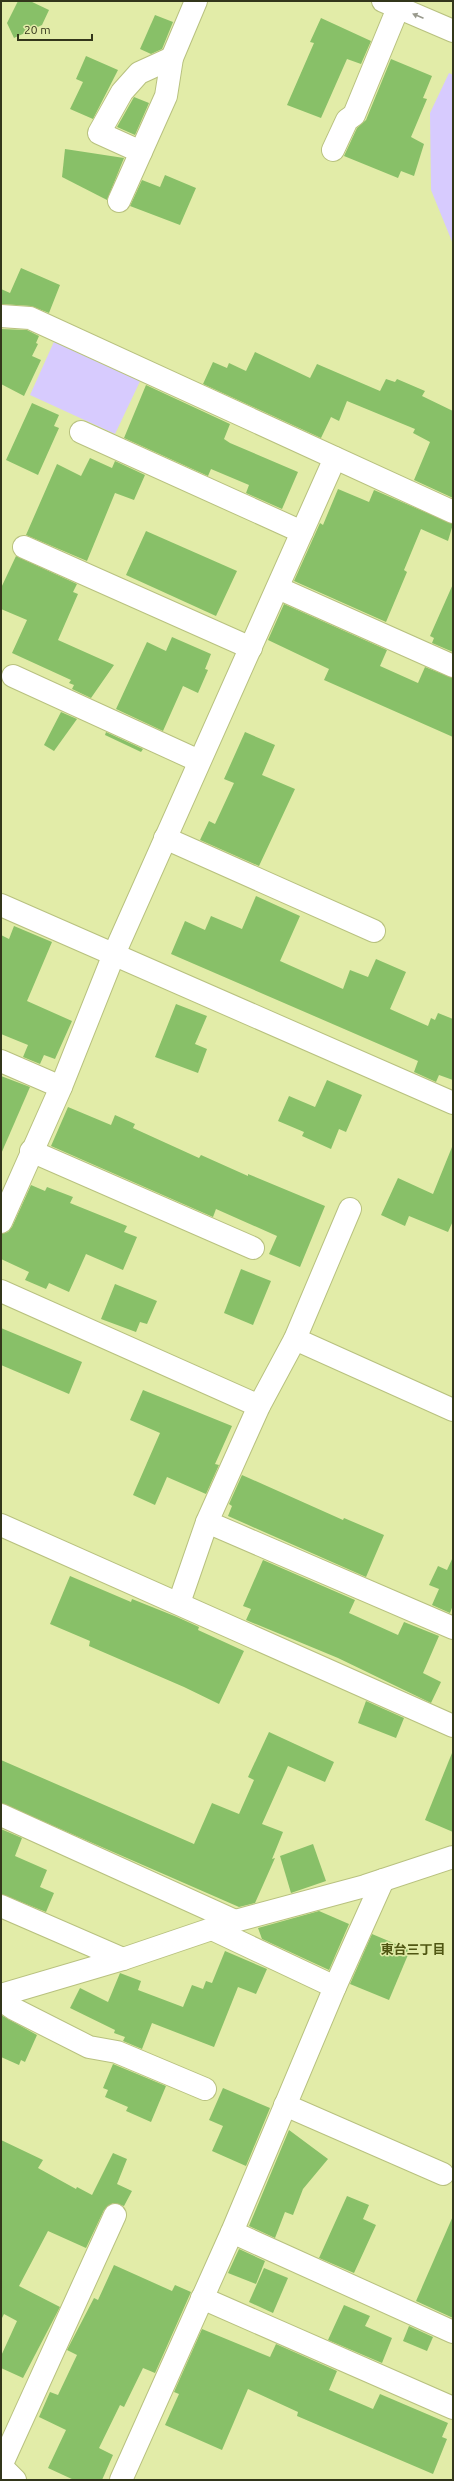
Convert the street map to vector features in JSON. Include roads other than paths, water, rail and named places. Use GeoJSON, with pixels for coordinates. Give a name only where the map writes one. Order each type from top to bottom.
{"type":"FeatureCollection","features":[{"type":"Feature","properties":{"kind":"street"},"geometry":{"type":"LineString","coordinates":[[118,201],[166,96],[172,58],[196,1]]}},
{"type":"Feature","properties":{"kind":"street"},"geometry":{"type":"LineString","coordinates":[[333,150],[346,120],[354,115],[390,4],[453,31]]}},
{"type":"Feature","properties":{"kind":"street"},"geometry":{"type":"LineString","coordinates":[[141,152],[99,133],[122,92],[139,73],[172,58]]}},
{"type":"Feature","properties":{"kind":"street"},"geometry":{"type":"LineString","coordinates":[[1,316],[30,318],[453,512]]}},
{"type":"Feature","properties":{"kind":"street"},"geometry":{"type":"LineString","coordinates":[[80,432],[302,532]]}},
{"type":"Feature","properties":{"kind":"street"},"geometry":{"type":"LineString","coordinates":[[1,1222],[31,1151],[62,1087],[114,954],[335,458]]}},
{"type":"Feature","properties":{"kind":"street"},"geometry":{"type":"LineString","coordinates":[[24,547],[251,648]]}},
{"type":"Feature","properties":{"kind":"street"},"geometry":{"type":"LineString","coordinates":[[278,588],[453,666]]}},
{"type":"Feature","properties":{"kind":"street"},"geometry":{"type":"LineString","coordinates":[[13,676],[199,761]]}},
{"type":"Feature","properties":{"kind":"street"},"geometry":{"type":"LineString","coordinates":[[165,838],[374,931]]}},
{"type":"Feature","properties":{"kind":"street"},"geometry":{"type":"LineString","coordinates":[[1,905],[453,1103]]}},
{"type":"Feature","properties":{"kind":"street"},"geometry":{"type":"LineString","coordinates":[[1,1061],[62,1087]]}},
{"type":"Feature","properties":{"kind":"street"},"geometry":{"type":"LineString","coordinates":[[31,1151],[253,1248]]}},
{"type":"Feature","properties":{"kind":"street"},"geometry":{"type":"LineString","coordinates":[[179,1603],[207,1522],[259,1406],[296,1339],[350,1209]]}},
{"type":"Feature","properties":{"kind":"street"},"geometry":{"type":"LineString","coordinates":[[1,1291],[259,1406]]}},
{"type":"Feature","properties":{"kind":"street"},"geometry":{"type":"LineString","coordinates":[[296,1339],[453,1410]]}},
{"type":"Feature","properties":{"kind":"street"},"geometry":{"type":"LineString","coordinates":[[207,1522],[453,1628]]}},
{"type":"Feature","properties":{"kind":"street"},"geometry":{"type":"LineString","coordinates":[[1,1525],[451,1720]]}},
{"type":"Feature","properties":{"kind":"street"},"geometry":{"type":"LineString","coordinates":[[1,1814],[235,1921]]}},
{"type":"Feature","properties":{"kind":"street"},"geometry":{"type":"LineString","coordinates":[[1,1995],[123,1959],[235,1921],[383,1880],[453,1858]]}},
{"type":"Feature","properties":{"kind":"street"},"geometry":{"type":"LineString","coordinates":[[121,2480],[232,2232],[335,1987],[383,1880]]}},
{"type":"Feature","properties":{"kind":"street"},"geometry":{"type":"LineString","coordinates":[[1,1906],[123,1959]]}},
{"type":"Feature","properties":{"kind":"street"},"geometry":{"type":"LineString","coordinates":[[212,1928],[335,1987]]}},
{"type":"Feature","properties":{"kind":"street"},"geometry":{"type":"LineString","coordinates":[[1,2000],[14,2009],[89,2047],[117,2052],[206,2089]]}},
{"type":"Feature","properties":{"kind":"street"},"geometry":{"type":"LineString","coordinates":[[285,2105],[444,2174]]}},
{"type":"Feature","properties":{"kind":"street"},"geometry":{"type":"LineString","coordinates":[[15,2480],[1,2466],[115,2215]]}},
{"type":"Feature","properties":{"kind":"street"},"geometry":{"type":"LineString","coordinates":[[232,2232],[453,2332]]}},
{"type":"Feature","properties":{"kind":"street"},"geometry":{"type":"LineString","coordinates":[[202,2298],[453,2408]]}},
{"type":"Feature","properties":{"kind":"district","name":"東台三丁目"},"geometry":{"type":"Point","coordinates":[413,1949]}}]}
